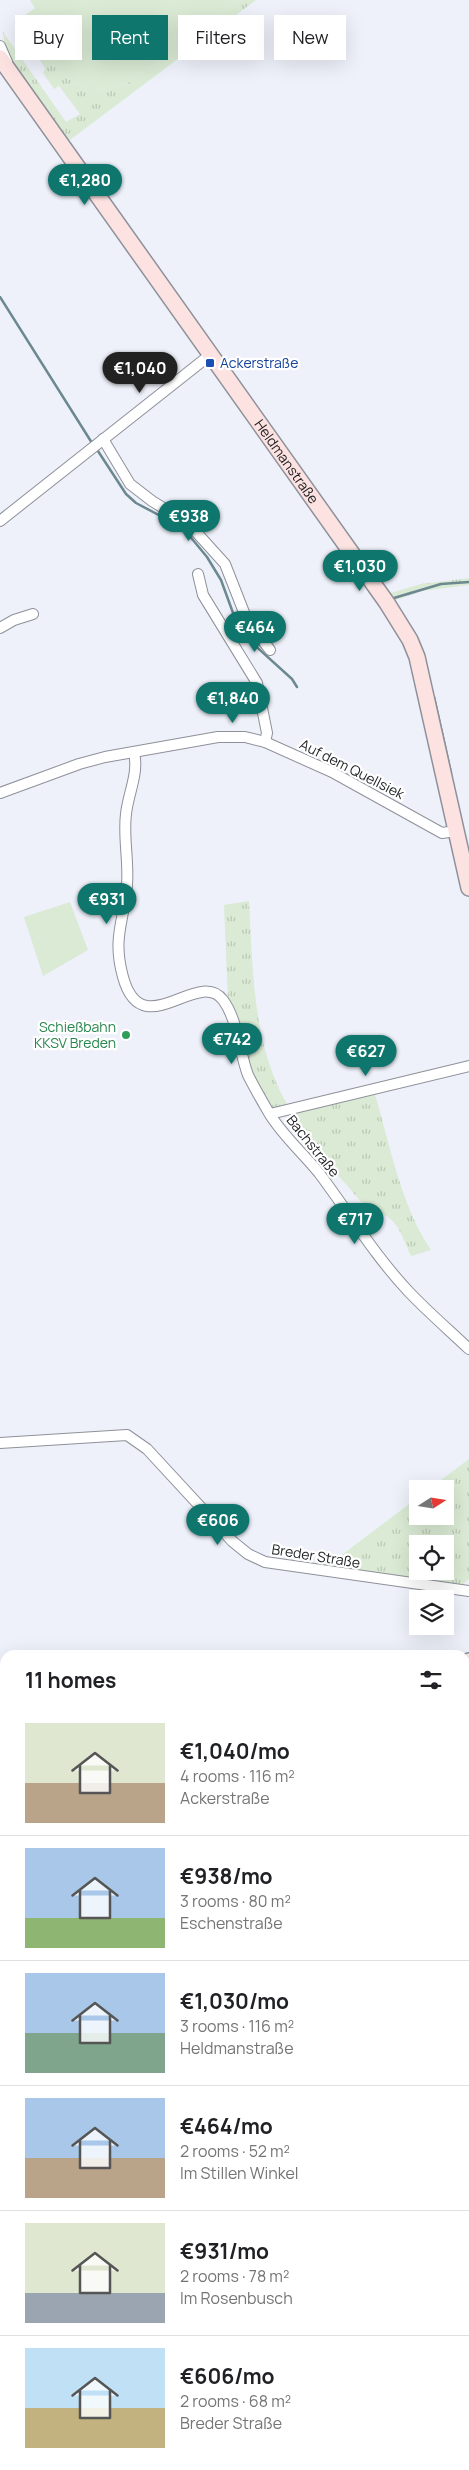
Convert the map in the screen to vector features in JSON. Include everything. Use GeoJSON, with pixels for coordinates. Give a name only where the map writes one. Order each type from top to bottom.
{"type":"FeatureCollection","features":[{"type":"Feature","properties":{"kind":"main road","name":"Heldmanstraße"},"geometry":{"type":"LineString","coordinates":[[0,58],[387,603],[410,640],[422,678],[469,888]]}},
{"type":"Feature","properties":{"kind":"street","name":"Heldmanstraße"},"geometry":{"type":"LineString","coordinates":[[0,46],[13,77]]}},
{"type":"Feature","properties":{"kind":"street"},"geometry":{"type":"LineString","coordinates":[[0,521],[210,355]]}},
{"type":"Feature","properties":{"kind":"street"},"geometry":{"type":"LineString","coordinates":[[103,440],[130,484],[152,501],[188,523],[225,564],[247,620],[270,650]]}},
{"type":"Feature","properties":{"kind":"street"},"geometry":{"type":"LineString","coordinates":[[198,574],[203,595],[257,683],[267,733],[265,742]]}},
{"type":"Feature","properties":{"kind":"street"},"geometry":{"type":"LineString","coordinates":[[0,628],[14,620],[33,614]]}},
{"type":"Feature","properties":{"kind":"street","name":"Auf dem Quellsiek"},"geometry":{"type":"LineString","coordinates":[[0,793],[79,764],[230,736],[265,742],[332,772],[442,833],[456,831]]}},
{"type":"Feature","properties":{"kind":"street"},"geometry":{"type":"LineString","coordinates":[[134,753],[137,763],[125,822],[127,885],[116,941],[123,979],[130,996],[145,1007],[155,1007],[200,992],[210,992],[219,995],[232,1019],[248,1075],[270,1114]]}},
{"type":"Feature","properties":{"kind":"street","name":"Bachstraße"},"geometry":{"type":"LineString","coordinates":[[469,1066],[270,1114],[318,1172],[378,1255],[408,1292],[469,1349]]}},
{"type":"Feature","properties":{"kind":"street","name":"Breder Straße"},"geometry":{"type":"LineString","coordinates":[[0,1443],[126,1435],[147,1449],[232,1541],[248,1554],[265,1562],[469,1591]]}},
{"type":"Feature","properties":{"kind":"green space"},"geometry":{"type":"Polygon","coordinates":[[[30,0],[238,0],[218,15],[178,15],[178,45],[168,53],[168,15],[92,15],[92,60],[158,60],[128,83],[109,89],[93,89],[79,85],[67,77],[50,60],[82,60],[82,15],[25,15],[35,8],[30,0]]]}},
{"type":"Feature","properties":{"kind":"green space"},"geometry":{"type":"Polygon","coordinates":[[[238,0],[256,0],[236,15],[218,15],[238,0]]]}},
{"type":"Feature","properties":{"kind":"green space"},"geometry":{"type":"Polygon","coordinates":[[[3,32],[15,49],[15,60],[23,60],[66,122],[80,114],[59,86],[54,89],[43,73],[45,68],[39,60],[50,60],[67,77],[79,85],[93,89],[109,89],[128,83],[158,60],[168,60],[168,53],[178,45],[178,59],[66,143],[5,49],[3,32]]]}},
{"type":"Feature","properties":{"kind":"green space"},"geometry":{"type":"Polygon","coordinates":[[[469,578],[469,585],[422,591],[393,601],[391,593],[421,584],[469,578]]]}},
{"type":"Feature","properties":{"kind":"green space"},"geometry":{"type":"Polygon","coordinates":[[[249,901],[256,1006],[267,1058],[288,1106],[271,1109],[252,1077],[228,1000],[224,905],[249,901]]]}},
{"type":"Feature","properties":{"kind":"green space"},"geometry":{"type":"Polygon","coordinates":[[[70,902],[88,950],[43,976],[24,917],[70,902]]]}},
{"type":"Feature","properties":{"kind":"green space"},"geometry":{"type":"Polygon","coordinates":[[[374,1091],[397,1173],[411,1213],[431,1250],[411,1256],[392,1220],[386,1215],[369,1211],[337,1174],[291,1111],[374,1091]]]}},
{"type":"Feature","properties":{"kind":"green space"},"geometry":{"type":"Polygon","coordinates":[[[469,1459],[469,1579],[461,1586],[418,1580],[454,1580],[454,1535],[409,1535],[409,1579],[311,1565],[342,1555],[409,1504],[409,1525],[454,1525],[454,1480],[441,1480],[469,1459]]]}},
{"type":"Feature","properties":{"kind":"waterway"},"geometry":{"type":"LineString","coordinates":[[0,297],[92,443]]}},
{"type":"Feature","properties":{"kind":"waterway"},"geometry":{"type":"LineString","coordinates":[[96,448],[126,494],[136,503],[172,522],[188,534],[207,557],[221,580],[240,632],[292,679],[297,687]]}},
{"type":"Feature","properties":{"kind":"waterway"},"geometry":{"type":"LineString","coordinates":[[394,598],[441,584],[469,582]]}},
{"type":"Feature","properties":{"kind":"waterway"},"geometry":{"type":"LineString","coordinates":[[434,697],[451,773]]}},
{"type":"Feature","properties":{"kind":"place","name":"Ackerstraße"},"geometry":{"type":"Point","coordinates":[210,363]}},
{"type":"Feature","properties":{"kind":"place","name":"Schießbahn KKSV Breden"},"geometry":{"type":"Point","coordinates":[126,1035]}}]}
